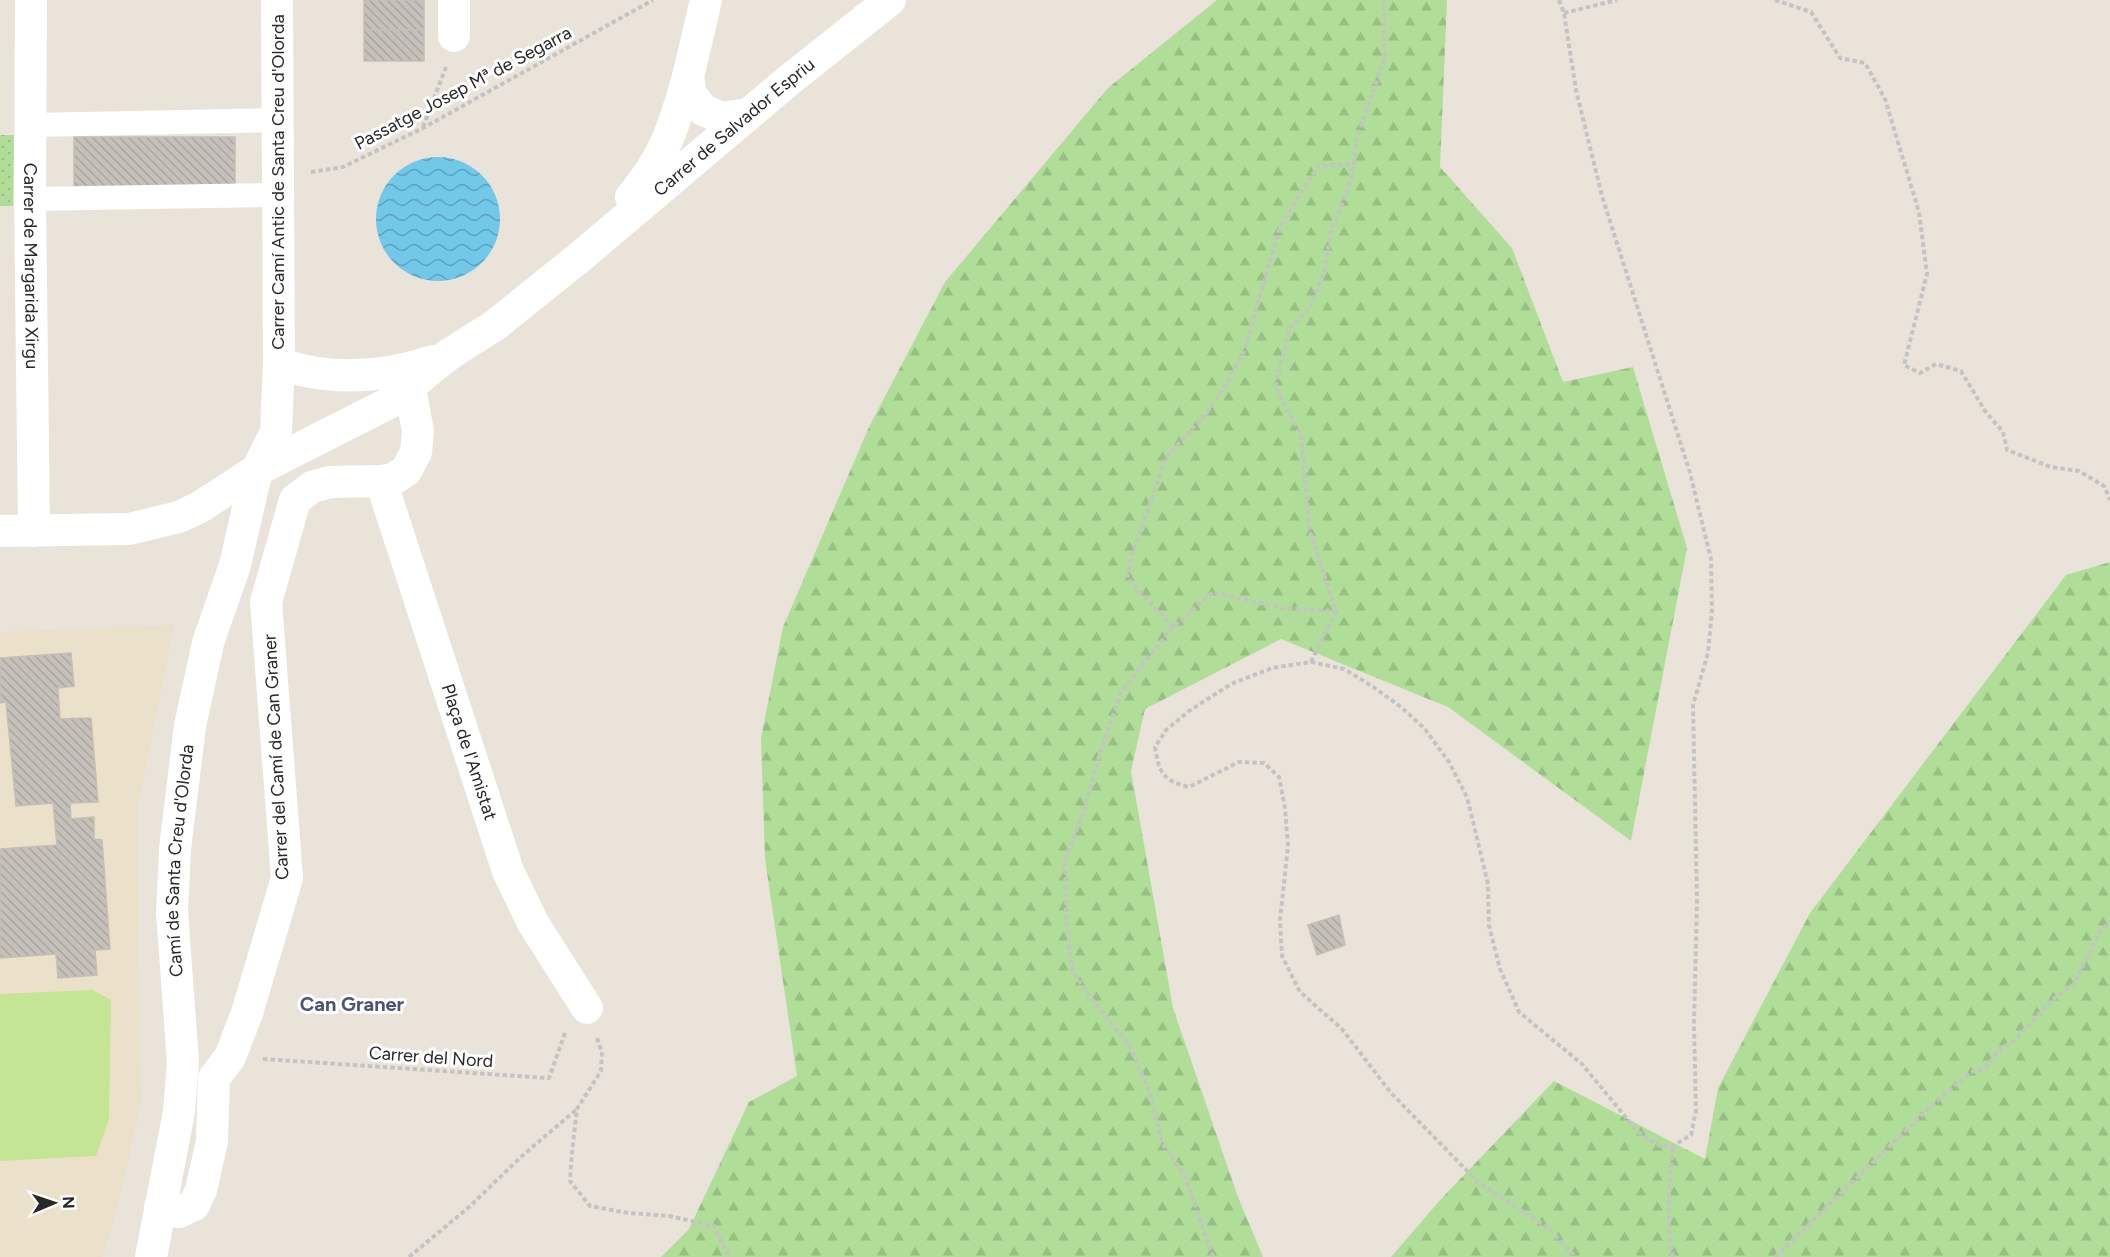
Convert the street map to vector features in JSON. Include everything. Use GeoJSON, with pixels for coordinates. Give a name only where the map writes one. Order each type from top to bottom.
{"type":"FeatureCollection","features":[{"type":"Feature","properties":{"kind":"street","name":"Carrer de Margarida Xirgu"},"geometry":{"type":"LineString","coordinates":[[31,0],[30,199],[34,531]]}},
{"type":"Feature","properties":{"kind":"street","name":"Carrer Camí Antic de Santa Creu d'Olorda"},"geometry":{"type":"LineString","coordinates":[[257,470],[276,432],[279,363],[277,0]]}},
{"type":"Feature","properties":{"kind":"street"},"geometry":{"type":"LineString","coordinates":[[454,0],[454,36]]}},
{"type":"Feature","properties":{"kind":"street","name":"Carrer de Salvador Espriu"},"geometry":{"type":"LineString","coordinates":[[580,257],[648,176],[657,162],[674,127],[706,0]]}},
{"type":"Feature","properties":{"kind":"street","name":"Carrer de Salvador Espriu"},"geometry":{"type":"LineString","coordinates":[[179,517],[200,507],[257,470],[356,421],[389,403],[410,388],[448,355],[494,326],[580,257],[788,81],[890,0]]}},
{"type":"Feature","properties":{"kind":"street"},"geometry":{"type":"LineString","coordinates":[[688,77],[691,96],[703,110],[722,118],[749,114]]}},
{"type":"Feature","properties":{"kind":"street"},"geometry":{"type":"LineString","coordinates":[[31,125],[278,120]]}},
{"type":"Feature","properties":{"kind":"street"},"geometry":{"type":"LineString","coordinates":[[30,199],[277,186]]}},
{"type":"Feature","properties":{"kind":"street","name":"Carrer Camí Antic de Santa Creu d'Olorda"},"geometry":{"type":"LineString","coordinates":[[279,363],[306,371],[339,376],[381,375],[405,370],[448,355]]}},
{"type":"Feature","properties":{"kind":"street","name":"Carrer del Camí de Can Graner"},"geometry":{"type":"LineString","coordinates":[[160,1207],[179,1212],[194,1205],[201,1190],[212,1141],[214,1078],[230,1057],[247,1013],[287,878],[266,602],[295,500],[312,487],[330,482],[381,482],[393,479],[406,471],[416,452],[418,432],[410,388]]}},
{"type":"Feature","properties":{"kind":"street","name":"Camí de Santa Creu d'Olorda"},"geometry":{"type":"LineString","coordinates":[[151,1257],[179,1112],[183,1062],[172,912],[175,849],[190,726],[208,643],[235,565],[257,470]]}},
{"type":"Feature","properties":{"kind":"street","name":"Plaça de l'Amistat"},"geometry":{"type":"LineString","coordinates":[[381,482],[508,871],[532,922],[587,1008]]}},
{"type":"Feature","properties":{"kind":"street"},"geometry":{"type":"LineString","coordinates":[[0,531],[129,529],[179,517],[219,526],[231,537],[235,565]]}},
{"type":"Feature","properties":{"kind":"path","name":"Passatge Josep Mª de Segarra"},"geometry":{"type":"LineString","coordinates":[[277,186],[343,167],[423,128],[653,0]]}},
{"type":"Feature","properties":{"kind":"path"},"geometry":{"type":"LineString","coordinates":[[1311,662],[1336,611],[1310,532],[1301,436],[1275,387],[1290,327],[1310,307],[1324,273],[1330,230],[1347,192],[1354,164],[1356,141],[1385,57],[1383,0]]}},
{"type":"Feature","properties":{"kind":"path"},"geometry":{"type":"LineString","coordinates":[[1559,0],[1564,13],[1576,90],[1602,196],[1684,453],[1711,559],[1712,611],[1708,652],[1693,705],[1697,900],[1694,1025],[1696,1110],[1691,1135],[1673,1146],[1660,1146],[1637,1131],[1582,1064],[1519,1012],[1500,969],[1492,937],[1488,884],[1467,798],[1443,754],[1424,728],[1401,707],[1372,686],[1344,669],[1311,662],[1272,668],[1232,684],[1189,711],[1166,730],[1155,747],[1158,770],[1173,783],[1189,787],[1239,762],[1264,763],[1279,777],[1285,808],[1288,846],[1280,920],[1282,956],[1300,992],[1342,1029],[1391,1093],[1478,1182],[1548,1228],[1576,1257]]}},
{"type":"Feature","properties":{"kind":"path"},"geometry":{"type":"LineString","coordinates":[[1564,13],[1617,0]]}},
{"type":"Feature","properties":{"kind":"path"},"geometry":{"type":"LineString","coordinates":[[1775,0],[1810,12],[1840,58],[1865,63],[1885,99],[1919,212],[1927,274],[1904,365],[1920,373],[1936,364],[1960,371],[1985,411],[2003,432],[2007,450],[2051,467],[2079,471],[2104,486],[2110,500]]}},
{"type":"Feature","properties":{"kind":"path"},"geometry":{"type":"LineString","coordinates":[[423,128],[445,69],[454,36]]}},
{"type":"Feature","properties":{"kind":"path"},"geometry":{"type":"LineString","coordinates":[[1173,627],[1127,578],[1132,554],[1166,458],[1208,411],[1226,385],[1244,351],[1280,227],[1318,166],[1354,164]]}},
{"type":"Feature","properties":{"kind":"path"},"geometry":{"type":"LineString","coordinates":[[1213,1257],[1185,1176],[1162,1143],[1149,1091],[1131,1048],[1072,971],[1066,913],[1065,860],[1086,808],[1099,756],[1121,692],[1173,627],[1213,592],[1281,608],[1336,611]]}},
{"type":"Feature","properties":{"kind":"path"},"geometry":{"type":"LineString","coordinates":[[1775,1257],[1929,1108],[1970,1072],[1984,1070],[2001,1048],[2015,1040],[2052,1000],[2074,984],[2100,931],[2110,922]]}},
{"type":"Feature","properties":{"kind":"path"},"geometry":{"type":"LineString","coordinates":[[409,1257],[468,1208],[522,1156],[577,1109],[601,1071],[602,1052],[587,1008]]}},
{"type":"Feature","properties":{"kind":"path","name":"Carrer del Nord"},"geometry":{"type":"LineString","coordinates":[[230,1057],[549,1078],[568,1026],[587,1008]]}},
{"type":"Feature","properties":{"kind":"path"},"geometry":{"type":"LineString","coordinates":[[577,1109],[570,1181],[590,1206],[628,1213],[669,1216],[714,1227],[729,1257]]}},
{"type":"Feature","properties":{"kind":"path"},"geometry":{"type":"LineString","coordinates":[[1673,1146],[1669,1191],[1669,1242],[1673,1257]]}},
{"type":"Feature","properties":{"kind":"shaded area"},"geometry":{"type":"Polygon","coordinates":[[[174,625],[137,811],[141,1104],[117,1208],[103,1257],[0,1257],[0,632],[174,625]]]}},
{"type":"Feature","properties":{"kind":"green space"},"geometry":{"type":"Polygon","coordinates":[[[1217,0],[1447,0],[1440,167],[1512,248],[1563,382],[1633,367],[1687,548],[1631,841],[1448,707],[1281,639],[1145,709],[1131,771],[1173,1008],[1238,1197],[1263,1257],[661,1257],[689,1229],[749,1102],[797,1076],[765,859],[761,738],[783,627],[869,427],[945,282],[1108,88],[1217,0]]]}},
{"type":"Feature","properties":{"kind":"green space"},"geometry":{"type":"Polygon","coordinates":[[[0,135],[14,135],[13,206],[0,206],[0,135]]]}},
{"type":"Feature","properties":{"kind":"green space"},"geometry":{"type":"Polygon","coordinates":[[[2110,562],[2110,1257],[1391,1257],[1441,1199],[1554,1081],[1705,1159],[1718,1088],[1810,913],[2066,575],[2110,562]]]}},
{"type":"Feature","properties":{"kind":"green space"},"geometry":{"type":"Polygon","coordinates":[[[93,990],[111,1000],[109,1119],[96,1156],[0,1161],[0,994],[93,990]]]}},
{"type":"Feature","properties":{"kind":"water"},"geometry":{"type":"Polygon","coordinates":[[[438,157],[462,162],[482,175],[495,195],[500,219],[495,243],[482,263],[462,276],[438,281],[414,276],[394,263],[381,243],[376,219],[381,195],[394,175],[414,162],[438,157]]]}},
{"type":"Feature","properties":{"kind":"building"},"geometry":{"type":"Polygon","coordinates":[[[364,0],[424,0],[424,30],[364,30],[364,0]]]}},
{"type":"Feature","properties":{"kind":"building"},"geometry":{"type":"Polygon","coordinates":[[[364,30],[424,30],[424,61],[364,61],[364,30]]]}},
{"type":"Feature","properties":{"kind":"building"},"geometry":{"type":"Polygon","coordinates":[[[74,137],[235,137],[235,186],[74,186],[74,137]]]}},
{"type":"Feature","properties":{"kind":"building"},"geometry":{"type":"Polygon","coordinates":[[[71,653],[74,686],[58,688],[60,719],[91,718],[98,802],[70,803],[71,819],[94,817],[94,839],[102,840],[110,949],[95,950],[97,975],[58,978],[56,954],[0,958],[0,849],[57,845],[53,803],[16,806],[6,702],[0,703],[0,658],[71,653]]]}},
{"type":"Feature","properties":{"kind":"building"},"geometry":{"type":"Polygon","coordinates":[[[1339,915],[1345,945],[1317,955],[1308,925],[1339,915]]]}},
{"type":"Feature","properties":{"kind":"district","name":"Can Graner"},"geometry":{"type":"Point","coordinates":[352,1004]}}]}
